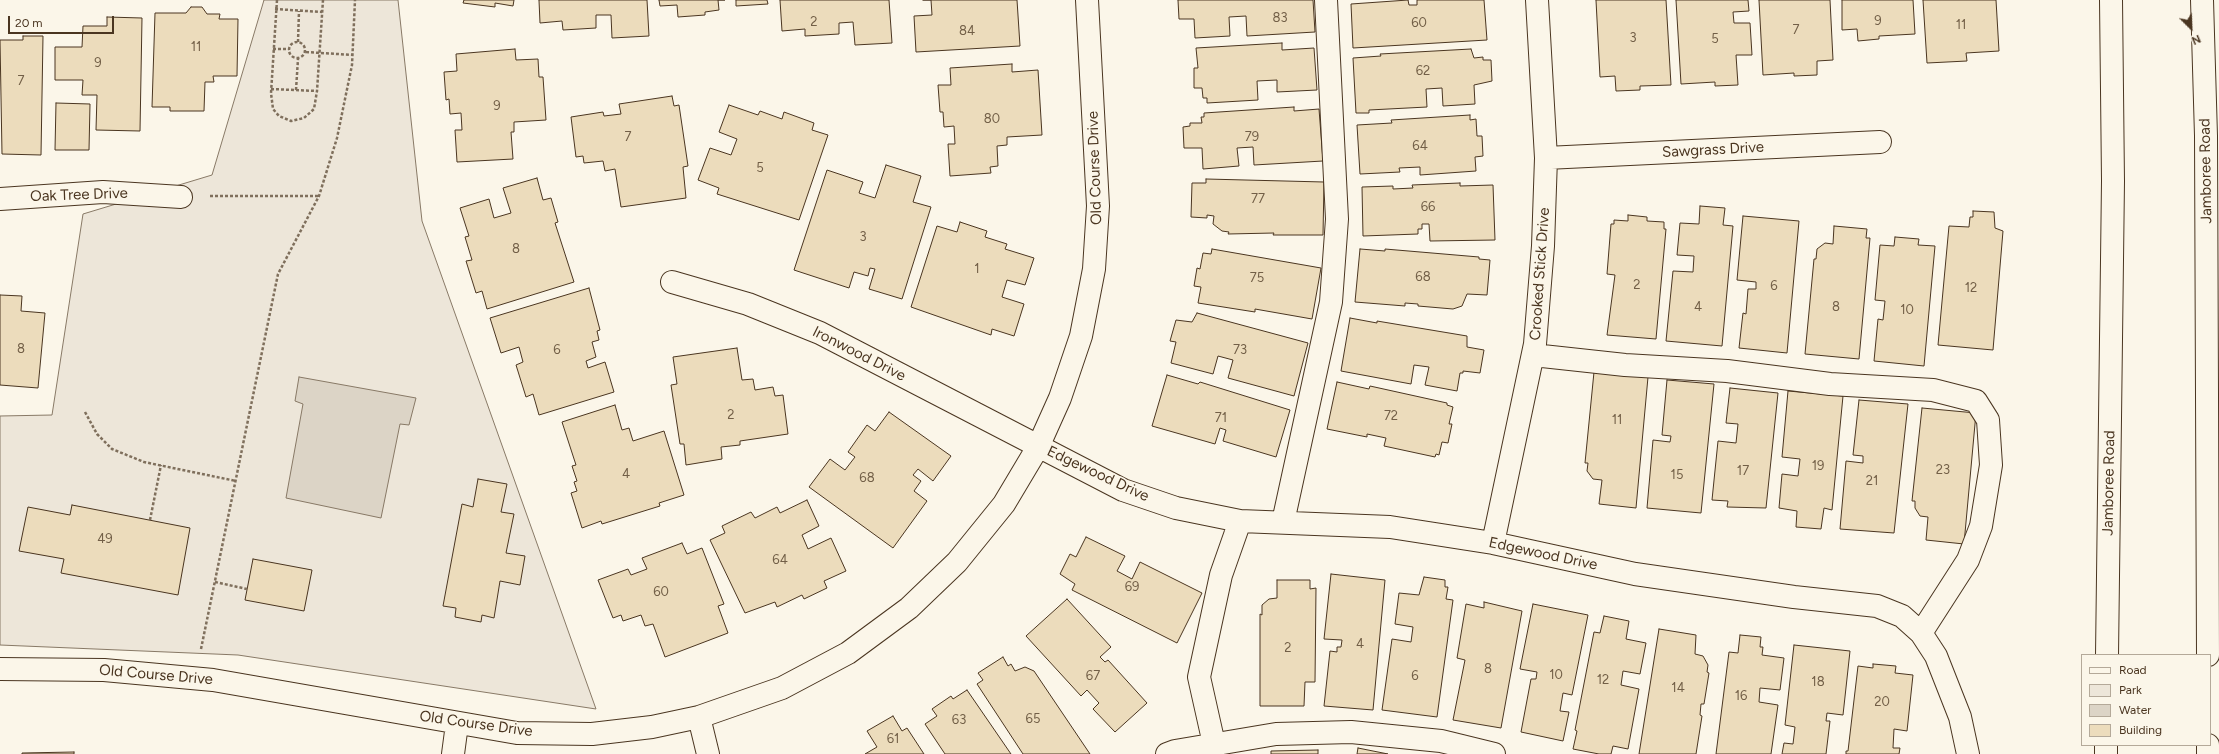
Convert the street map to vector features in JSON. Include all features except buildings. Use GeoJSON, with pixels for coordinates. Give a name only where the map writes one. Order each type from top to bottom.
{"type":"FeatureCollection","features":[{"type":"Feature","properties":{"kind":"street","name":"Old Course Drive"},"geometry":{"type":"LineString","coordinates":[[0,669],[104,670],[195,678],[314,696],[457,724],[517,733],[592,734],[652,727],[699,717],[782,688],[848,653],[909,608],[957,562],[1004,504],[1038,447],[1060,398],[1081,336],[1094,269],[1098,206],[1087,0]]}},
{"type":"Feature","properties":{"kind":"street"},"geometry":{"type":"LineString","coordinates":[[1283,522],[1331,302],[1338,219],[1326,0]]}},
{"type":"Feature","properties":{"kind":"street","name":"Crooked Stick Drive"},"geometry":{"type":"LineString","coordinates":[[1493,543],[1534,355],[1543,246],[1546,158],[1537,0]]}},
{"type":"Feature","properties":{"kind":"street","name":"Jamboree Road"},"geometry":{"type":"LineString","coordinates":[[2107,654],[2113,181],[2110,0]]}},
{"type":"Feature","properties":{"kind":"street","name":"Jamboree Road"},"geometry":{"type":"LineString","coordinates":[[2202,0],[2206,144],[2208,654]]}},
{"type":"Feature","properties":{"kind":"street","name":"Sawgrass Drive"},"geometry":{"type":"LineString","coordinates":[[1546,158],[1880,142]]}},
{"type":"Feature","properties":{"kind":"street","name":"Oak Tree Drive"},"geometry":{"type":"LineString","coordinates":[[0,199],[103,192],[181,197]]}},
{"type":"Feature","properties":{"kind":"street","name":"Ironwood Drive"},"geometry":{"type":"LineString","coordinates":[[672,282],[748,304],[820,333],[1038,447]]}},
{"type":"Feature","properties":{"kind":"street"},"geometry":{"type":"LineString","coordinates":[[1534,355],[1625,366],[1727,371],[1830,384],[1933,390],[1976,401],[1988,420],[1991,465],[1981,526],[1968,560],[1921,634]]}},
{"type":"Feature","properties":{"kind":"street","name":"Edgewood Drive"},"geometry":{"type":"LineString","coordinates":[[1038,447],[1123,490],[1176,508],[1240,520],[1390,527],[1493,543],[1635,574],[1794,597],[1877,606],[1902,616],[1921,634],[1936,656],[1957,710],[1968,754]]}},
{"type":"Feature","properties":{"kind":"street"},"geometry":{"type":"LineString","coordinates":[[1214,744],[1199,677],[1221,575],[1240,520]]}},
{"type":"Feature","properties":{"kind":"street"},"geometry":{"type":"LineString","coordinates":[[699,717],[708,754]]}},
{"type":"Feature","properties":{"kind":"street"},"geometry":{"type":"LineString","coordinates":[[453,754],[457,724]]}},
{"type":"Feature","properties":{"kind":"street"},"geometry":{"type":"LineString","coordinates":[[1167,754],[1214,744],[1276,734],[1350,732],[1441,741],[1494,754]]}},
{"type":"Feature","properties":{"kind":"path"},"geometry":{"type":"LineString","coordinates":[[277,0],[271,89],[273,108],[280,116],[291,121],[304,118],[314,109],[317,91],[323,0]]}},
{"type":"Feature","properties":{"kind":"path"},"geometry":{"type":"LineString","coordinates":[[195,678],[278,274],[319,196],[337,138],[353,55],[355,0]]}},
{"type":"Feature","properties":{"kind":"path"},"geometry":{"type":"LineString","coordinates":[[276,9],[322,12]]}},
{"type":"Feature","properties":{"kind":"path"},"geometry":{"type":"LineString","coordinates":[[298,42],[299,10]]}},
{"type":"Feature","properties":{"kind":"path"},"geometry":{"type":"LineString","coordinates":[[298,59],[290,55],[289,49],[292,43],[298,42],[303,44],[306,52]]}},
{"type":"Feature","properties":{"kind":"path"},"geometry":{"type":"LineString","coordinates":[[273,49],[289,49]]}},
{"type":"Feature","properties":{"kind":"path"},"geometry":{"type":"LineString","coordinates":[[296,90],[298,59],[306,52],[353,55]]}},
{"type":"Feature","properties":{"kind":"path"},"geometry":{"type":"LineString","coordinates":[[271,89],[317,91]]}},
{"type":"Feature","properties":{"kind":"path"},"geometry":{"type":"LineString","coordinates":[[181,197],[319,196]]}},
{"type":"Feature","properties":{"kind":"path"},"geometry":{"type":"LineString","coordinates":[[85,412],[97,434],[112,449],[144,462],[236,481]]}},
{"type":"Feature","properties":{"kind":"path"},"geometry":{"type":"LineString","coordinates":[[150,520],[161,465]]}},
{"type":"Feature","properties":{"kind":"path"},"geometry":{"type":"LineString","coordinates":[[215,582],[247,589]]}},
{"type":"Feature","properties":{"kind":"green space"},"geometry":{"type":"Polygon","coordinates":[[[264,0],[398,0],[422,221],[596,709],[238,655],[0,645],[0,416],[52,415],[83,214],[212,175],[264,0]]]}},
{"type":"Feature","properties":{"kind":"water"},"geometry":{"type":"Polygon","coordinates":[[[299,377],[416,398],[409,425],[400,424],[381,518],[286,498],[303,404],[295,401],[299,377]]]}}]}
